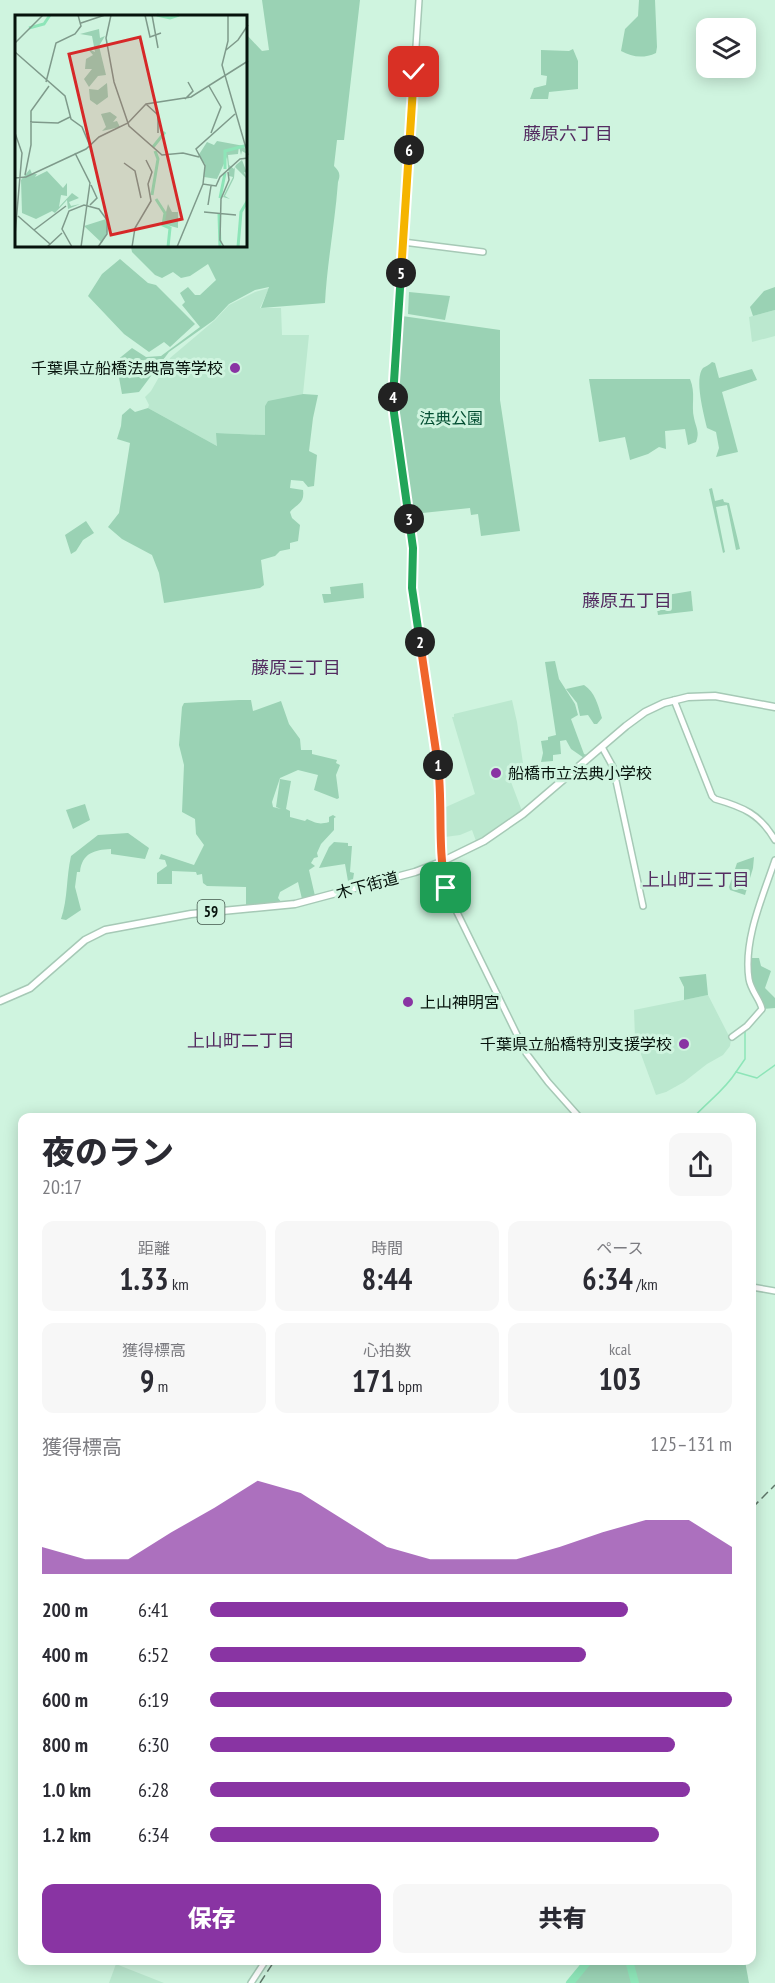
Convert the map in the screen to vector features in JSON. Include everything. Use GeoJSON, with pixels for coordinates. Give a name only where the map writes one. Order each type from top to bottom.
{"type":"FeatureCollection","features":[{"type":"Feature","properties":{"kind":"main road","name":"木下街道"},"geometry":{"type":"LineString","coordinates":[[0,1001],[30,988],[85,940],[105,930],[209,912],[284,906],[391,879],[441,862],[484,841],[523,814],[636,718],[655,707],[694,696],[715,696],[775,707]]}},
{"type":"Feature","properties":{"kind":"street"},"geometry":{"type":"LineString","coordinates":[[419,0],[394,374],[394,413],[412,540],[414,607],[439,774],[442,803],[441,862],[449,896],[526,1053],[576,1113]]}},
{"type":"Feature","properties":{"kind":"street"},"geometry":{"type":"LineString","coordinates":[[403,242],[483,252]]}},
{"type":"Feature","properties":{"kind":"street"},"geometry":{"type":"LineString","coordinates":[[674,700],[711,796],[716,800],[746,809],[770,831],[775,840]]}},
{"type":"Feature","properties":{"kind":"street"},"geometry":{"type":"LineString","coordinates":[[602,747],[613,767],[643,906]]}},
{"type":"Feature","properties":{"kind":"street"},"geometry":{"type":"LineString","coordinates":[[732,1037],[747,1026],[762,1009],[751,988],[748,963],[757,918],[775,860]]}},
{"type":"Feature","properties":{"kind":"street"},"geometry":{"type":"LineString","coordinates":[[756,1288],[775,1291]]}},
{"type":"Feature","properties":{"kind":"street"},"geometry":{"type":"LineString","coordinates":[[251,1983],[263,1965]]}},
{"type":"Feature","properties":{"kind":"shaded area","name":"千葉県立船橋法典高等学校"},"geometry":{"type":"Polygon","coordinates":[[[269,288],[260,308],[281,308],[282,335],[309,335],[303,394],[265,406],[265,435],[217,433],[217,446],[148,408],[145,397],[151,391],[170,358],[215,320],[229,305],[269,288]]]}},
{"type":"Feature","properties":{"kind":"shaded area"},"geometry":{"type":"Polygon","coordinates":[[[775,310],[775,336],[752,342],[749,317],[775,310]]]}},
{"type":"Feature","properties":{"kind":"shaded area","name":"船橋市立法典小学校"},"geometry":{"type":"Polygon","coordinates":[[[512,700],[525,777],[511,782],[522,811],[476,841],[472,830],[460,835],[445,837],[446,807],[475,794],[452,717],[454,714],[512,700]]]}},
{"type":"Feature","properties":{"kind":"shaded area","name":"千葉県立船橋特別支援学校"},"geometry":{"type":"Polygon","coordinates":[[[708,995],[731,1040],[730,1046],[723,1055],[684,1082],[656,1095],[635,1038],[634,1010],[708,995]]]}},
{"type":"Feature","properties":{"kind":"shaded area"},"geometry":{"type":"Polygon","coordinates":[[[116,1965],[118,1965],[164,1983],[109,1983],[116,1965]]]}},
{"type":"Feature","properties":{"kind":"green space"},"geometry":{"type":"Polygon","coordinates":[[[262,0],[360,0],[344,140],[337,140],[334,166],[339,177],[325,303],[261,308],[269,287],[255,290],[229,304],[214,320],[169,352],[139,392],[122,394],[116,361],[132,348],[146,357],[161,356],[200,327],[182,305],[185,302],[180,293],[188,287],[195,295],[200,295],[216,280],[208,264],[190,276],[181,278],[173,272],[162,278],[155,275],[132,252],[131,248],[248,248],[248,36],[262,51],[269,50],[262,0]]]}},
{"type":"Feature","properties":{"kind":"green space"},"geometry":{"type":"Polygon","coordinates":[[[639,0],[655,0],[656,53],[642,57],[621,51],[625,29],[638,16],[639,0]]]}},
{"type":"Feature","properties":{"kind":"green space"},"geometry":{"type":"Polygon","coordinates":[[[573,49],[578,61],[578,89],[549,92],[548,99],[530,99],[534,88],[546,85],[547,76],[541,75],[541,50],[569,51],[573,49]]]}},
{"type":"Feature","properties":{"kind":"green space"},"geometry":{"type":"Polygon","coordinates":[[[120,259],[148,283],[156,285],[195,324],[170,347],[164,342],[149,352],[124,334],[88,296],[102,274],[120,259]]]}},
{"type":"Feature","properties":{"kind":"green space"},"geometry":{"type":"Polygon","coordinates":[[[775,287],[775,310],[753,316],[750,307],[764,291],[775,287]]]}},
{"type":"Feature","properties":{"kind":"green space"},"geometry":{"type":"Polygon","coordinates":[[[409,292],[450,296],[445,320],[408,314],[409,292]]]}},
{"type":"Feature","properties":{"kind":"green space","name":"法典公園"},"geometry":{"type":"Polygon","coordinates":[[[402,316],[500,330],[500,400],[520,531],[481,536],[478,514],[471,515],[470,508],[413,514],[397,402],[402,316]]]}},
{"type":"Feature","properties":{"kind":"green space"},"geometry":{"type":"Polygon","coordinates":[[[712,362],[715,363],[719,378],[752,369],[757,380],[722,392],[738,452],[716,457],[719,448],[716,432],[707,428],[699,380],[703,368],[712,362]]]}},
{"type":"Feature","properties":{"kind":"green space"},"geometry":{"type":"Polygon","coordinates":[[[589,379],[690,379],[693,389],[693,413],[698,433],[696,442],[688,445],[685,429],[665,431],[666,449],[659,447],[648,454],[630,460],[625,437],[599,442],[589,379]]]}},
{"type":"Feature","properties":{"kind":"green space"},"geometry":{"type":"Polygon","coordinates":[[[303,394],[318,395],[309,451],[317,455],[314,486],[308,487],[303,481],[291,480],[290,488],[303,490],[303,498],[290,512],[292,518],[300,525],[298,541],[290,543],[290,549],[261,560],[264,585],[260,588],[164,603],[159,573],[152,555],[122,539],[108,527],[119,513],[130,443],[117,439],[122,415],[130,408],[135,412],[148,408],[217,446],[216,433],[265,435],[265,406],[268,401],[303,394]]]}},
{"type":"Feature","properties":{"kind":"green space"},"geometry":{"type":"Polygon","coordinates":[[[712,488],[715,501],[723,499],[724,502],[729,503],[740,549],[736,550],[727,505],[716,507],[725,552],[723,553],[709,489],[712,488]]]}},
{"type":"Feature","properties":{"kind":"green space"},"geometry":{"type":"Polygon","coordinates":[[[86,521],[94,533],[83,540],[76,551],[71,554],[65,535],[86,521]]]}},
{"type":"Feature","properties":{"kind":"green space"},"geometry":{"type":"Polygon","coordinates":[[[363,583],[364,598],[324,603],[322,594],[331,594],[330,587],[363,583]]]}},
{"type":"Feature","properties":{"kind":"green space"},"geometry":{"type":"Polygon","coordinates":[[[691,591],[693,611],[658,615],[655,597],[691,591]]]}},
{"type":"Feature","properties":{"kind":"green space"},"geometry":{"type":"Polygon","coordinates":[[[555,661],[559,679],[575,704],[578,715],[571,719],[584,754],[587,755],[584,758],[571,749],[566,740],[560,741],[561,754],[553,755],[553,761],[541,762],[543,753],[541,741],[556,735],[545,662],[555,661]]]}},
{"type":"Feature","properties":{"kind":"green space"},"geometry":{"type":"Polygon","coordinates":[[[584,685],[593,695],[599,708],[602,718],[597,724],[594,724],[588,715],[580,716],[577,703],[566,689],[584,685]]]}},
{"type":"Feature","properties":{"kind":"green space"},"geometry":{"type":"Polygon","coordinates":[[[251,700],[253,711],[281,701],[289,724],[300,739],[301,750],[312,750],[312,754],[337,760],[336,763],[340,765],[336,775],[339,798],[314,790],[318,775],[298,770],[280,778],[272,802],[273,807],[281,809],[276,807],[280,779],[291,781],[286,809],[290,811],[290,817],[320,823],[329,822],[329,817],[333,815],[336,817],[334,818],[334,830],[321,844],[317,853],[318,857],[314,858],[311,863],[315,866],[309,870],[315,896],[302,899],[298,882],[280,892],[278,898],[282,903],[246,906],[246,887],[207,886],[203,883],[202,874],[197,875],[196,872],[172,871],[172,884],[157,884],[157,873],[167,866],[165,860],[159,859],[161,854],[194,865],[204,845],[196,834],[195,819],[182,812],[184,765],[179,745],[182,707],[184,703],[251,700]]]}},
{"type":"Feature","properties":{"kind":"green space"},"geometry":{"type":"Polygon","coordinates":[[[85,804],[90,820],[73,829],[66,810],[85,804]]]}},
{"type":"Feature","properties":{"kind":"green space"},"geometry":{"type":"Polygon","coordinates":[[[128,833],[149,848],[145,859],[111,854],[111,849],[99,850],[90,854],[83,861],[80,872],[77,872],[75,887],[81,910],[66,920],[61,919],[71,856],[98,835],[128,833]]]}},
{"type":"Feature","properties":{"kind":"green space"},"geometry":{"type":"Polygon","coordinates":[[[334,842],[348,843],[348,846],[352,846],[350,872],[354,873],[352,886],[349,887],[345,864],[319,868],[329,847],[334,842]]]}},
{"type":"Feature","properties":{"kind":"green space"},"geometry":{"type":"Polygon","coordinates":[[[754,857],[745,895],[730,890],[737,863],[754,857]]]}},
{"type":"Feature","properties":{"kind":"green space"},"geometry":{"type":"Polygon","coordinates":[[[751,958],[759,958],[761,966],[771,971],[765,988],[775,998],[775,1008],[763,1009],[752,979],[751,958]]]}},
{"type":"Feature","properties":{"kind":"green space"},"geometry":{"type":"Polygon","coordinates":[[[706,974],[708,995],[684,1000],[684,987],[679,977],[706,974]]]}},
{"type":"Feature","properties":{"kind":"green space"},"geometry":{"type":"Polygon","coordinates":[[[585,1965],[746,1965],[749,1983],[571,1983],[585,1965]]]}},
{"type":"Feature","properties":{"kind":"waterway"},"geometry":{"type":"LineString","coordinates":[[736,1072],[745,1059],[745,1031]]}},
{"type":"Feature","properties":{"kind":"waterway"},"geometry":{"type":"LineString","coordinates":[[698,1113],[727,1085],[736,1072],[757,1078],[775,1065]]}},
{"type":"Feature","properties":{"kind":"waterway"},"geometry":{"type":"LineString","coordinates":[[570,1983],[585,1965]]}},
{"type":"Feature","properties":{"kind":"waterway"},"geometry":{"type":"LineString","coordinates":[[630,1965],[635,1983]]}},
{"type":"Feature","properties":{"kind":"railway"},"geometry":{"type":"LineString","coordinates":[[756,1504],[775,1485]]}},
{"type":"Feature","properties":{"kind":"railway"},"geometry":{"type":"LineString","coordinates":[[260,1983],[272,1965]]}},
{"type":"Feature","properties":{"kind":"place","name":"千葉県立船橋法典高等学校"},"geometry":{"type":"Point","coordinates":[235,368]}},
{"type":"Feature","properties":{"kind":"place","name":"船橋市立法典小学校"},"geometry":{"type":"Point","coordinates":[496,773]}},
{"type":"Feature","properties":{"kind":"place","name":"上山神明宮"},"geometry":{"type":"Point","coordinates":[408,1002]}},
{"type":"Feature","properties":{"kind":"place","name":"千葉県立船橋特別支援学校"},"geometry":{"type":"Point","coordinates":[684,1044]}},
{"type":"Feature","properties":{"kind":"district","name":"藤原六丁目"},"geometry":{"type":"Point","coordinates":[568,134]}},
{"type":"Feature","properties":{"kind":"district","name":"藤原五丁目"},"geometry":{"type":"Point","coordinates":[627,601]}},
{"type":"Feature","properties":{"kind":"district","name":"藤原三丁目"},"geometry":{"type":"Point","coordinates":[296,668]}},
{"type":"Feature","properties":{"kind":"district","name":"上山町三丁目"},"geometry":{"type":"Point","coordinates":[696,880]}},
{"type":"Feature","properties":{"kind":"district","name":"上山町二丁目"},"geometry":{"type":"Point","coordinates":[241,1041]}},
{"type":"Feature","properties":{"kind":"route"},"geometry":{"type":"LineString","coordinates":[[414,72],[393,402],[413,548],[414,607],[439,774],[442,803],[441,862],[446,888]]}}]}
